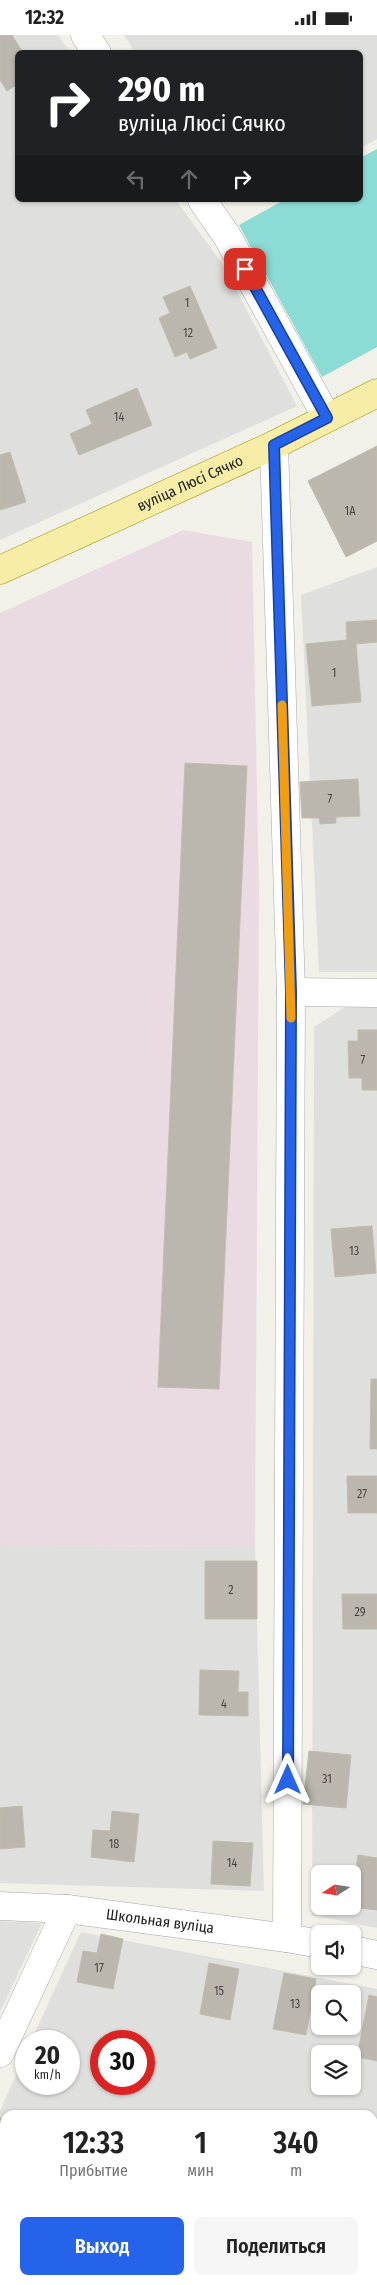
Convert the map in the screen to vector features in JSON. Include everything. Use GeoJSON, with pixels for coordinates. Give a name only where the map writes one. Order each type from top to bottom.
{"type":"FeatureCollection","features":[{"type":"Feature","properties":{"kind":"main road","name":"вуліца Люсі Сячко"},"geometry":{"type":"LineString","coordinates":[[0,570],[274,445],[377,393]]}},
{"type":"Feature","properties":{"kind":"street"},"geometry":{"type":"LineString","coordinates":[[85,35],[95,50]]}},
{"type":"Feature","properties":{"kind":"street"},"geometry":{"type":"LineString","coordinates":[[203,202],[227,236],[327,418]]}},
{"type":"Feature","properties":{"kind":"street"},"geometry":{"type":"LineString","coordinates":[[274,445],[291,992],[287,1937]]}},
{"type":"Feature","properties":{"kind":"street"},"geometry":{"type":"LineString","coordinates":[[291,992],[377,993]]}},
{"type":"Feature","properties":{"kind":"street","name":"Школьная вуліца"},"geometry":{"type":"LineString","coordinates":[[0,1906],[67,1909],[287,1937],[311,1942]]}},
{"type":"Feature","properties":{"kind":"street"},"geometry":{"type":"LineString","coordinates":[[0,2053],[67,1909]]}},
{"type":"Feature","properties":{"kind":"street"},"geometry":{"type":"LineString","coordinates":[[361,1952],[377,1955]]}},
{"type":"Feature","properties":{"kind":"shaded area"},"geometry":{"type":"Polygon","coordinates":[[[0,35],[58,35],[69,50],[15,50],[15,202],[177,202],[223,265],[297,406],[0,540],[0,35]]]}},
{"type":"Feature","properties":{"kind":"shaded area"},"geometry":{"type":"Polygon","coordinates":[[[124,35],[377,35],[377,139],[363,146],[363,50],[134,50],[124,35]]]}},
{"type":"Feature","properties":{"kind":"shaded area"},"geometry":{"type":"Polygon","coordinates":[[[377,149],[377,347],[322,377],[239,225],[280,202],[363,202],[363,156],[377,149]]]}},
{"type":"Feature","properties":{"kind":"shaded area"},"geometry":{"type":"Polygon","coordinates":[[[183,530],[252,542],[259,890],[255,1547],[0,1546],[0,613],[183,530]]]}},
{"type":"Feature","properties":{"kind":"shaded area"},"geometry":{"type":"Polygon","coordinates":[[[377,567],[377,972],[319,972],[301,595],[377,567]]]}},
{"type":"Feature","properties":{"kind":"shaded area"},"geometry":{"type":"Polygon","coordinates":[[[345,1007],[377,1007],[377,1928],[312,1915],[361,1915],[361,1865],[312,1865],[314,1027],[345,1007]]]}},
{"type":"Feature","properties":{"kind":"shaded area"},"geometry":{"type":"Polygon","coordinates":[[[0,1546],[255,1547],[264,1891],[0,1883],[0,1546]]]}},
{"type":"Feature","properties":{"kind":"shaded area"},"geometry":{"type":"Polygon","coordinates":[[[0,1921],[42,1923],[0,2012],[0,1921]]]}},
{"type":"Feature","properties":{"kind":"shaded area"},"geometry":{"type":"Polygon","coordinates":[[[81,1932],[356,1985],[311,1985],[311,2035],[361,2035],[361,1986],[377,1989],[377,2110],[0,2110],[15,2078],[15,2095],[80,2095],[80,2030],[36,2030],[81,1932]]]}},
{"type":"Feature","properties":{"kind":"building"},"geometry":{"type":"Polygon","coordinates":[[[0,35],[12,35],[21,50],[15,50],[15,86],[7,91],[0,80],[0,35]]]}},
{"type":"Feature","properties":{"kind":"building"},"geometry":{"type":"Polygon","coordinates":[[[190,286],[217,348],[190,359],[187,352],[175,357],[159,318],[170,313],[163,297],[190,286]]]}},
{"type":"Feature","properties":{"kind":"building"},"geometry":{"type":"Polygon","coordinates":[[[137,388],[152,425],[79,455],[70,434],[92,424],[86,410],[137,388]]]}},
{"type":"Feature","properties":{"kind":"building"},"geometry":{"type":"Polygon","coordinates":[[[377,446],[377,541],[346,557],[308,481],[377,446]]]}},
{"type":"Feature","properties":{"kind":"building"},"geometry":{"type":"Polygon","coordinates":[[[10,452],[26,502],[0,510],[0,455],[10,452]]]}},
{"type":"Feature","properties":{"kind":"building"},"geometry":{"type":"Polygon","coordinates":[[[377,620],[377,642],[356,644],[361,702],[312,706],[306,644],[347,640],[346,622],[377,620]]]}},
{"type":"Feature","properties":{"kind":"building"},"geometry":{"type":"Polygon","coordinates":[[[185,763],[247,766],[219,1389],[158,1387],[185,763]]]}},
{"type":"Feature","properties":{"kind":"building"},"geometry":{"type":"Polygon","coordinates":[[[358,779],[360,816],[336,817],[336,823],[320,824],[319,818],[302,818],[300,782],[358,779]]]}},
{"type":"Feature","properties":{"kind":"building"},"geometry":{"type":"Polygon","coordinates":[[[358,1030],[377,1030],[377,1090],[362,1090],[362,1078],[349,1078],[348,1041],[358,1041],[358,1030]]]}},
{"type":"Feature","properties":{"kind":"building"},"geometry":{"type":"Polygon","coordinates":[[[372,1226],[376,1273],[335,1277],[331,1229],[372,1226]]]}},
{"type":"Feature","properties":{"kind":"building"},"geometry":{"type":"Polygon","coordinates":[[[371,1379],[377,1379],[377,1449],[370,1449],[371,1379]]]}},
{"type":"Feature","properties":{"kind":"building"},"geometry":{"type":"Polygon","coordinates":[[[347,1476],[377,1476],[377,1513],[348,1513],[347,1476]]]}},
{"type":"Feature","properties":{"kind":"building"},"geometry":{"type":"Polygon","coordinates":[[[205,1561],[257,1561],[257,1619],[205,1619],[205,1561]]]}},
{"type":"Feature","properties":{"kind":"building"},"geometry":{"type":"Polygon","coordinates":[[[342,1594],[377,1594],[377,1629],[343,1629],[342,1594]]]}},
{"type":"Feature","properties":{"kind":"building"},"geometry":{"type":"Polygon","coordinates":[[[200,1670],[239,1671],[238,1692],[248,1692],[248,1716],[199,1715],[200,1670]]]}},
{"type":"Feature","properties":{"kind":"building"},"geometry":{"type":"Polygon","coordinates":[[[309,1751],[351,1755],[346,1808],[303,1804],[309,1751]]]}},
{"type":"Feature","properties":{"kind":"building"},"geometry":{"type":"Polygon","coordinates":[[[22,1806],[25,1847],[0,1849],[0,1808],[22,1806]]]}},
{"type":"Feature","properties":{"kind":"building"},"geometry":{"type":"Polygon","coordinates":[[[112,1811],[139,1814],[134,1862],[91,1857],[93,1830],[110,1831],[112,1811]]]}},
{"type":"Feature","properties":{"kind":"building"},"geometry":{"type":"Polygon","coordinates":[[[213,1841],[253,1843],[250,1886],[211,1884],[213,1841]]]}},
{"type":"Feature","properties":{"kind":"building"},"geometry":{"type":"Polygon","coordinates":[[[358,1855],[377,1858],[377,1910],[361,1908],[361,1865],[357,1865],[358,1855]]]}},
{"type":"Feature","properties":{"kind":"building"},"geometry":{"type":"Polygon","coordinates":[[[101,1934],[123,1939],[113,1989],[77,1982],[83,1951],[97,1953],[101,1934]]]}},
{"type":"Feature","properties":{"kind":"building"},"geometry":{"type":"Polygon","coordinates":[[[209,1963],[239,1969],[230,2020],[200,2014],[209,1963]]]}},
{"type":"Feature","properties":{"kind":"building"},"geometry":{"type":"Polygon","coordinates":[[[284,1973],[316,1979],[315,1985],[311,1985],[311,2007],[306,2035],[273,2029],[284,1973]]]}},
{"type":"Feature","properties":{"kind":"building"},"geometry":{"type":"Polygon","coordinates":[[[369,1995],[377,1997],[377,2061],[361,2058],[361,2045],[359,2045],[369,1995]]]}},
{"type":"Feature","properties":{"kind":"slow traffic"},"geometry":{"type":"LineString","coordinates":[[282,705],[291,1018]]}},
{"type":"Feature","properties":{"kind":"route"},"geometry":{"type":"LineString","coordinates":[[245,269],[327,418],[274,445],[291,992],[288,1780]]}}]}
